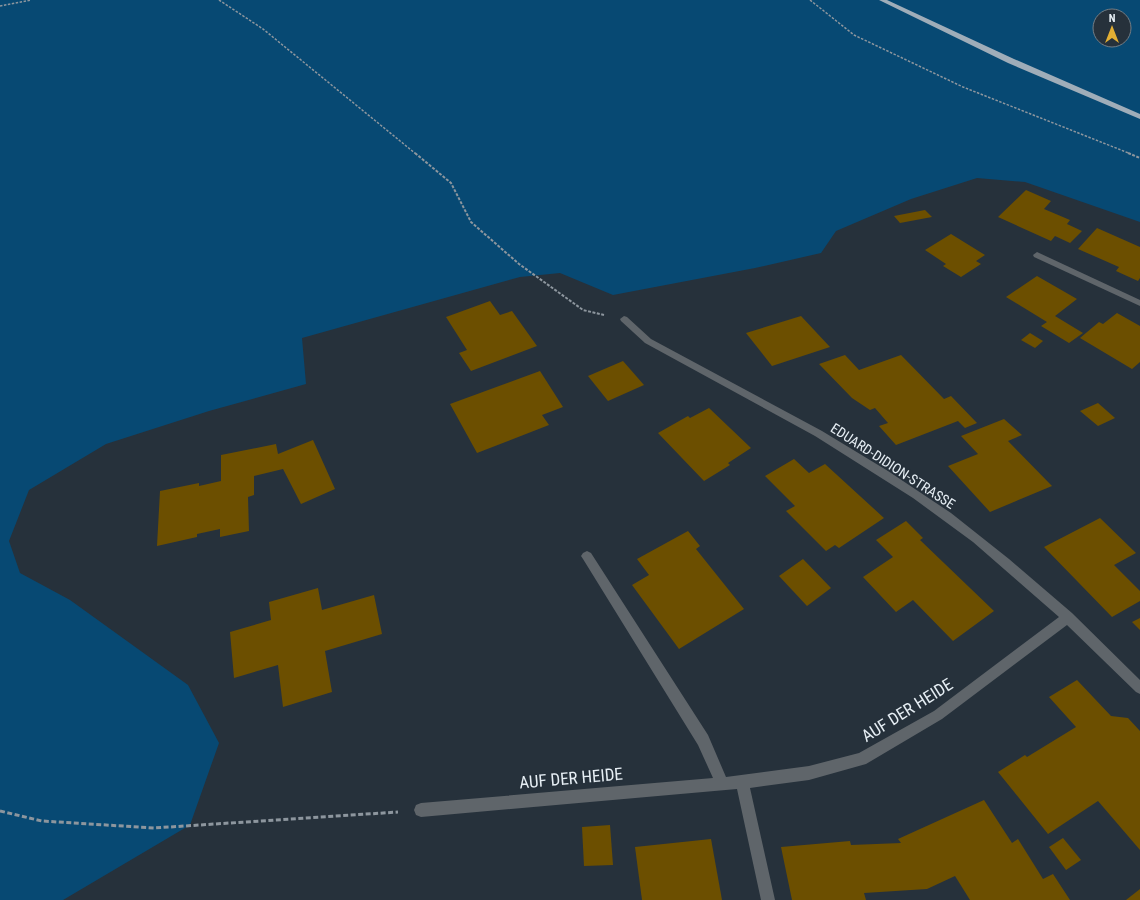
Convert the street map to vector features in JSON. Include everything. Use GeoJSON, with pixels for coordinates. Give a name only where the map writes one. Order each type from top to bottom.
{"type":"FeatureCollection","features":[{"type":"Feature","properties":{"kind":"highway"},"geometry":{"type":"LineString","coordinates":[[882,0],[1012,61],[1140,117]]}},
{"type":"Feature","properties":{"kind":"street"},"geometry":{"type":"LineString","coordinates":[[1037,255],[1140,303]]}},
{"type":"Feature","properties":{"kind":"street","name":"EDUARD-DIDION-STRASSE"},"geometry":{"type":"LineString","coordinates":[[624,319],[648,341],[834,443],[918,495],[994,553],[1068,617],[1140,688]]}},
{"type":"Feature","properties":{"kind":"street"},"geometry":{"type":"LineString","coordinates":[[587,556],[703,740],[723,784]]}},
{"type":"Feature","properties":{"kind":"street","name":"AUF DER HEIDE"},"geometry":{"type":"LineString","coordinates":[[421,810],[742,782],[809,773],[860,760],[938,715],[1068,617]]}},
{"type":"Feature","properties":{"kind":"street"},"geometry":{"type":"LineString","coordinates":[[742,782],[768,900]]}},
{"type":"Feature","properties":{"kind":"path"},"geometry":{"type":"LineString","coordinates":[[0,6],[31,0]]}},
{"type":"Feature","properties":{"kind":"path"},"geometry":{"type":"LineString","coordinates":[[219,0],[263,29],[451,183],[471,222],[519,264],[583,310],[624,319]]}},
{"type":"Feature","properties":{"kind":"path"},"geometry":{"type":"LineString","coordinates":[[810,0],[854,35],[963,87],[1140,158]]}},
{"type":"Feature","properties":{"kind":"path"},"geometry":{"type":"LineString","coordinates":[[0,811],[42,820],[154,828],[421,810]]}},
{"type":"Feature","properties":{"kind":"shaded area"},"geometry":{"type":"Polygon","coordinates":[[[0,0],[1140,0],[1140,222],[1025,182],[977,178],[911,199],[836,231],[821,253],[755,268],[613,295],[560,273],[520,277],[302,338],[306,384],[209,411],[106,444],[29,490],[9,541],[20,573],[70,600],[188,685],[219,743],[190,825],[63,900],[0,900],[0,0]]]}},
{"type":"Feature","properties":{"kind":"building"},"geometry":{"type":"Polygon","coordinates":[[[1026,190],[1051,201],[1044,209],[1070,220],[1067,224],[1082,231],[1070,243],[1055,236],[1051,241],[998,217],[1026,190]]]}},
{"type":"Feature","properties":{"kind":"building"},"geometry":{"type":"Polygon","coordinates":[[[925,210],[932,217],[900,223],[894,216],[925,210]]]}},
{"type":"Feature","properties":{"kind":"building"},"geometry":{"type":"Polygon","coordinates":[[[1097,228],[1140,247],[1140,278],[1138,281],[1116,271],[1119,267],[1078,249],[1097,228]]]}},
{"type":"Feature","properties":{"kind":"building"},"geometry":{"type":"Polygon","coordinates":[[[951,234],[985,255],[976,261],[981,264],[961,277],[943,266],[946,264],[925,250],[951,234]]]}},
{"type":"Feature","properties":{"kind":"building"},"geometry":{"type":"Polygon","coordinates":[[[1037,276],[1077,299],[1055,316],[1083,333],[1069,343],[1041,326],[1047,322],[1006,297],[1037,276]]]}},
{"type":"Feature","properties":{"kind":"building"},"geometry":{"type":"Polygon","coordinates":[[[490,301],[500,315],[512,311],[537,346],[471,371],[459,353],[467,350],[446,317],[490,301]]]}},
{"type":"Feature","properties":{"kind":"building"},"geometry":{"type":"Polygon","coordinates":[[[1117,313],[1140,326],[1140,362],[1132,369],[1080,338],[1099,322],[1103,324],[1117,313]]]}},
{"type":"Feature","properties":{"kind":"building"},"geometry":{"type":"Polygon","coordinates":[[[801,316],[830,347],[772,366],[746,333],[801,316]]]}},
{"type":"Feature","properties":{"kind":"building"},"geometry":{"type":"Polygon","coordinates":[[[1030,333],[1043,341],[1035,348],[1021,340],[1030,333]]]}},
{"type":"Feature","properties":{"kind":"building"},"geometry":{"type":"Polygon","coordinates":[[[845,355],[859,370],[901,355],[944,399],[951,396],[977,423],[965,428],[958,421],[896,445],[879,426],[888,423],[875,408],[870,410],[852,398],[819,364],[845,355]]]}},
{"type":"Feature","properties":{"kind":"building"},"geometry":{"type":"Polygon","coordinates":[[[623,361],[644,385],[608,401],[588,376],[623,361]]]}},
{"type":"Feature","properties":{"kind":"building"},"geometry":{"type":"Polygon","coordinates":[[[540,371],[563,407],[542,415],[549,425],[477,453],[450,404],[540,371]]]}},
{"type":"Feature","properties":{"kind":"building"},"geometry":{"type":"Polygon","coordinates":[[[1098,403],[1115,418],[1098,426],[1080,411],[1098,403]]]}},
{"type":"Feature","properties":{"kind":"building"},"geometry":{"type":"Polygon","coordinates":[[[709,408],[751,448],[728,463],[730,465],[704,481],[658,433],[688,416],[690,418],[709,408]]]}},
{"type":"Feature","properties":{"kind":"building"},"geometry":{"type":"Polygon","coordinates":[[[1004,419],[1022,435],[1008,441],[1052,486],[990,512],[948,466],[978,454],[961,436],[1004,419]]]}},
{"type":"Feature","properties":{"kind":"building"},"geometry":{"type":"Polygon","coordinates":[[[313,440],[335,489],[301,504],[283,469],[254,476],[254,495],[248,497],[249,531],[220,537],[220,529],[197,534],[197,537],[157,546],[160,491],[199,483],[199,486],[221,481],[221,455],[276,444],[278,454],[313,440]]]}},
{"type":"Feature","properties":{"kind":"building"},"geometry":{"type":"Polygon","coordinates":[[[794,459],[809,473],[825,464],[884,518],[839,548],[835,545],[826,551],[786,511],[795,506],[765,476],[794,459]]]}},
{"type":"Feature","properties":{"kind":"building"},"geometry":{"type":"Polygon","coordinates":[[[1100,518],[1136,553],[1114,565],[1140,591],[1140,601],[1112,617],[1044,547],[1100,518]]]}},
{"type":"Feature","properties":{"kind":"building"},"geometry":{"type":"Polygon","coordinates":[[[906,521],[923,538],[920,540],[994,611],[953,641],[913,600],[896,612],[863,577],[893,557],[876,540],[906,521]]]}},
{"type":"Feature","properties":{"kind":"building"},"geometry":{"type":"Polygon","coordinates":[[[688,531],[700,546],[696,549],[744,609],[679,649],[632,585],[649,575],[637,559],[688,531]]]}},
{"type":"Feature","properties":{"kind":"building"},"geometry":{"type":"Polygon","coordinates":[[[803,559],[831,588],[807,606],[779,576],[803,559]]]}},
{"type":"Feature","properties":{"kind":"building"},"geometry":{"type":"Polygon","coordinates":[[[318,588],[322,610],[374,595],[382,634],[325,651],[332,692],[283,707],[278,665],[234,678],[230,632],[271,620],[269,602],[318,588]]]}},
{"type":"Feature","properties":{"kind":"building"},"geometry":{"type":"Polygon","coordinates":[[[1140,618],[1140,630],[1132,622],[1140,618]]]}},
{"type":"Feature","properties":{"kind":"building"},"geometry":{"type":"Polygon","coordinates":[[[1077,680],[1111,716],[1128,718],[1140,731],[1140,850],[1098,801],[1048,834],[998,772],[1025,755],[1027,757],[1076,727],[1049,697],[1077,680]]]}},
{"type":"Feature","properties":{"kind":"building"},"geometry":{"type":"Polygon","coordinates":[[[984,800],[1012,843],[1018,839],[1043,879],[1053,874],[1070,900],[970,900],[955,876],[927,889],[864,893],[866,900],[792,900],[781,847],[850,841],[851,845],[901,843],[898,839],[984,800]]]}},
{"type":"Feature","properties":{"kind":"building"},"geometry":{"type":"Polygon","coordinates":[[[610,825],[613,865],[584,866],[582,827],[610,825]]]}},
{"type":"Feature","properties":{"kind":"building"},"geometry":{"type":"Polygon","coordinates":[[[1063,838],[1081,860],[1066,870],[1049,847],[1063,838]]]}},
{"type":"Feature","properties":{"kind":"building"},"geometry":{"type":"Polygon","coordinates":[[[711,839],[722,900],[642,900],[635,847],[711,839]]]}},
{"type":"Feature","properties":{"kind":"building"},"geometry":{"type":"Polygon","coordinates":[[[1140,889],[1140,900],[1126,900],[1140,889]]]}}]}
